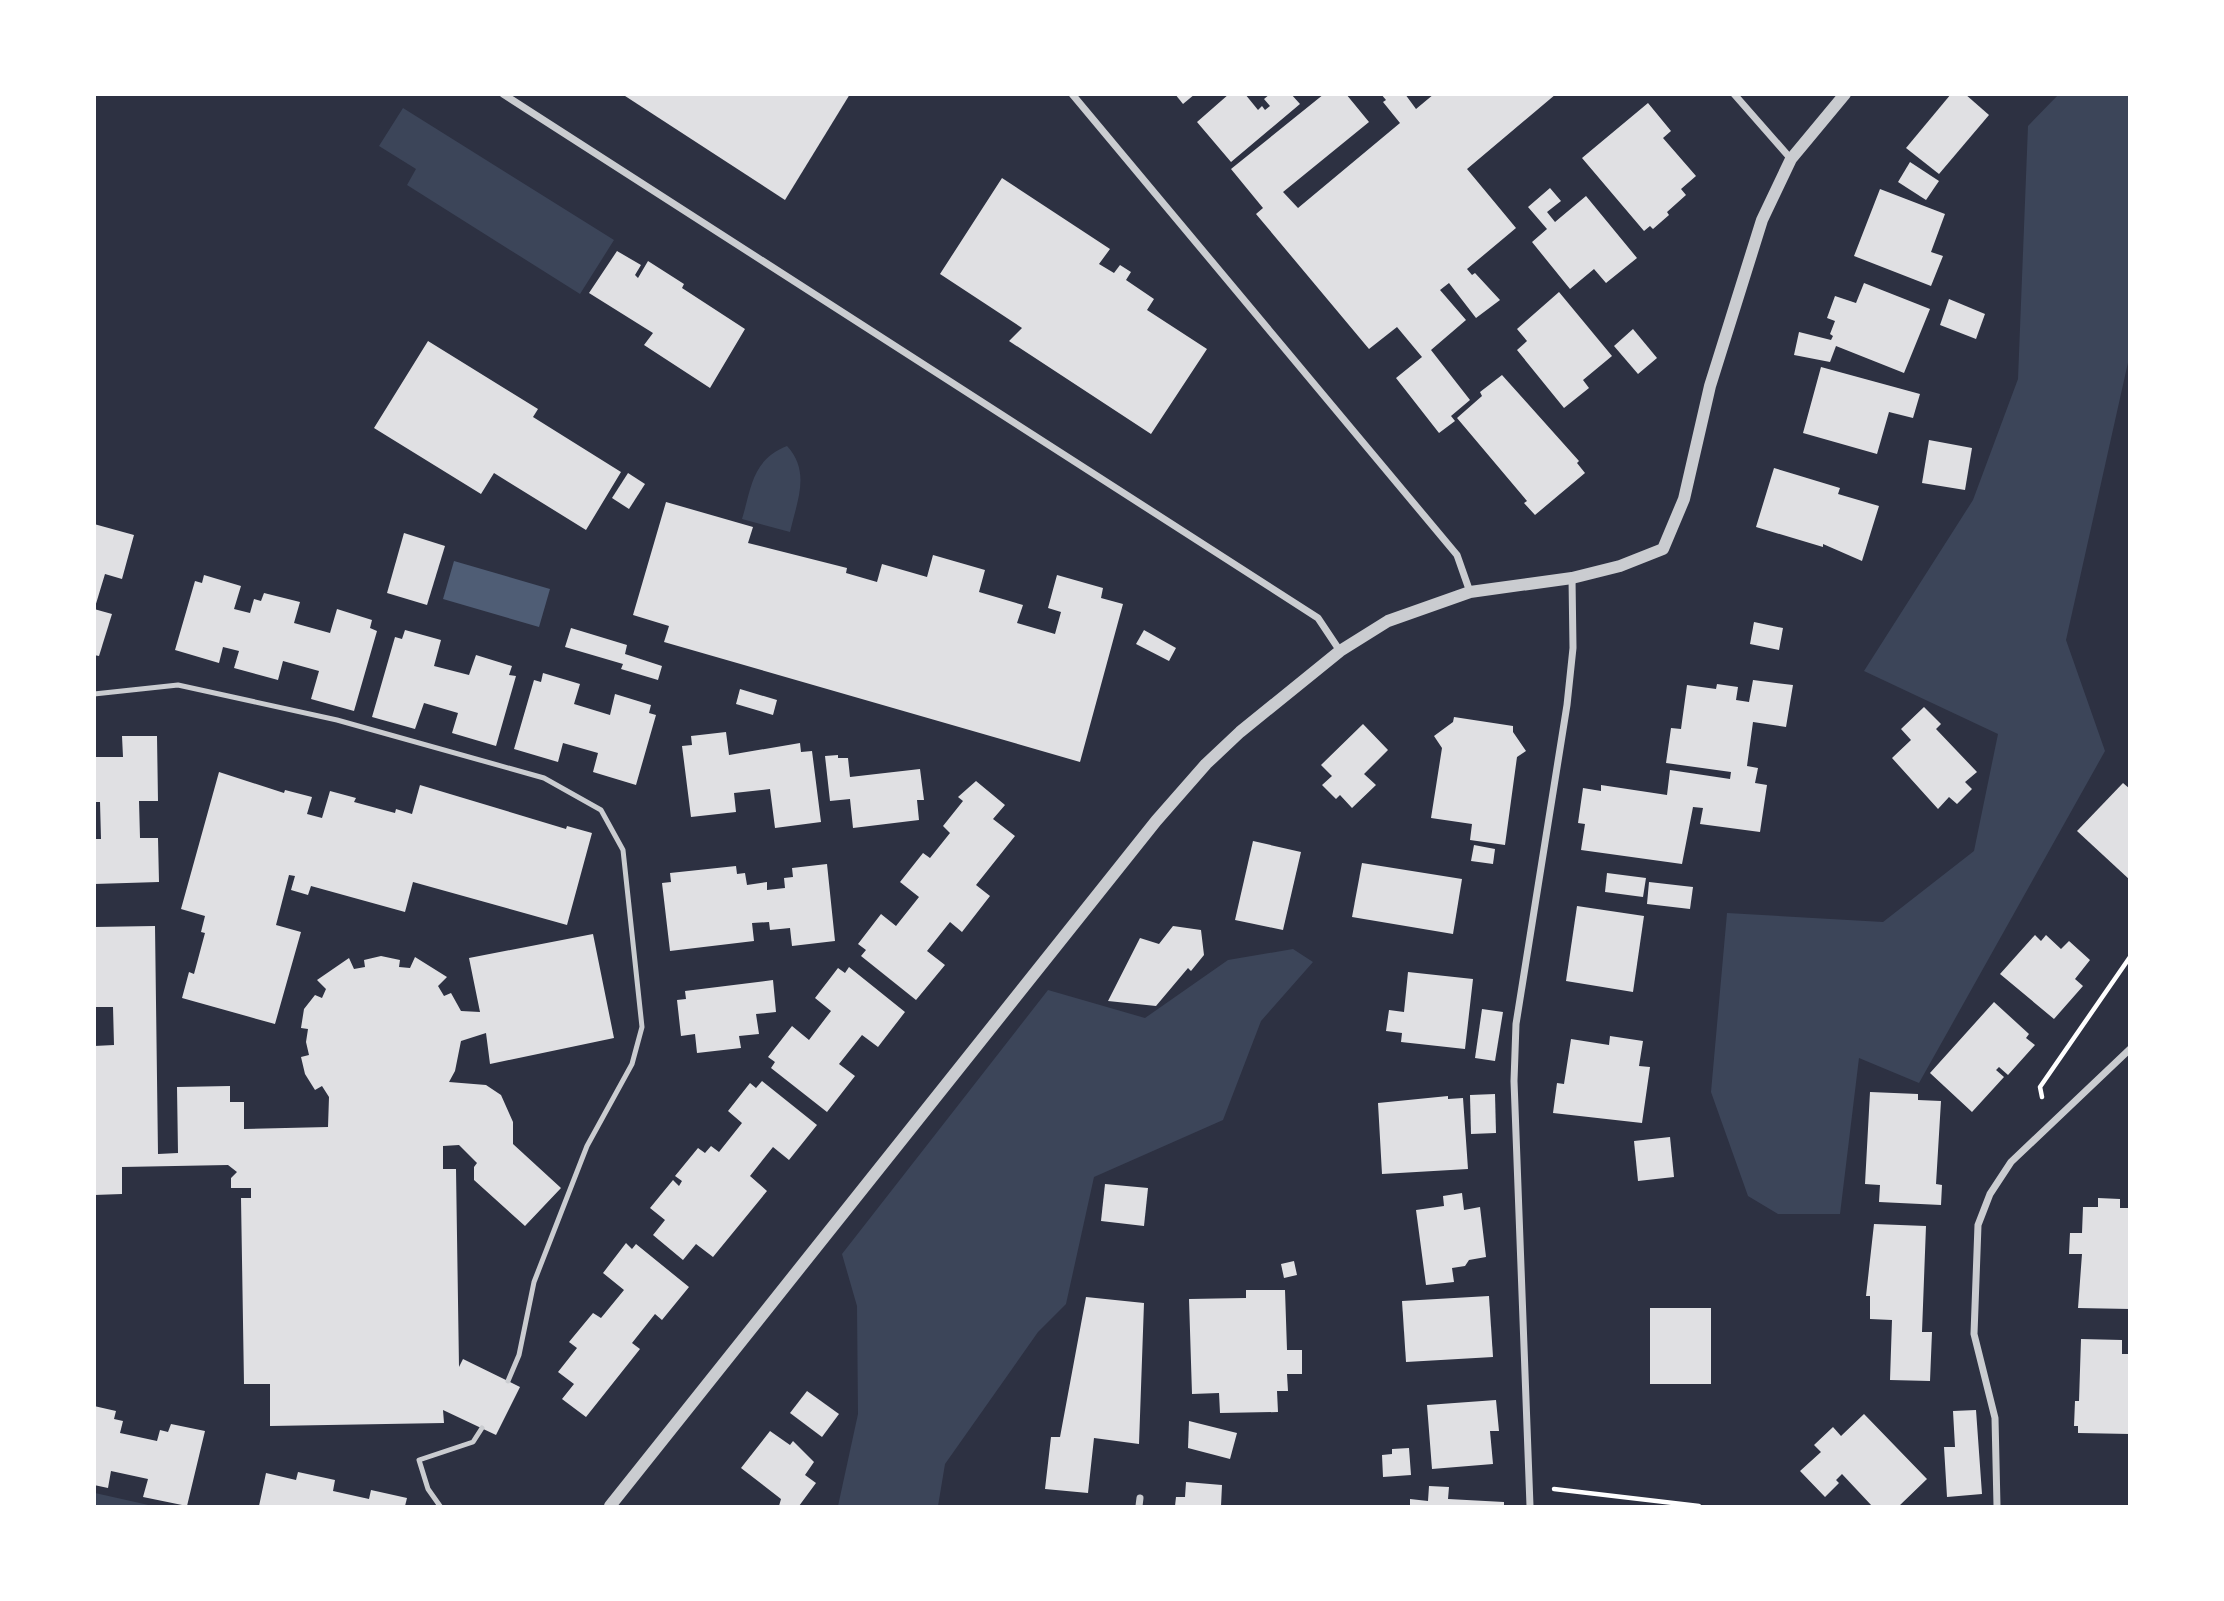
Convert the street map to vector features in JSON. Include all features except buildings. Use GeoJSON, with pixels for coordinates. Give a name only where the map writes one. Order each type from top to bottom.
{"type":"FeatureCollection","features":[{"type":"Feature","properties":{"kind":"street"},"geometry":{"type":"LineString","coordinates":[[503,94],[1318,618],[1340,651]]}},
{"type":"Feature","properties":{"kind":"street"},"geometry":{"type":"LineString","coordinates":[[1072,94],[1457,555],[1470,592]]}},
{"type":"Feature","properties":{"kind":"street"},"geometry":{"type":"LineString","coordinates":[[1734,94],[1791,159]]}},
{"type":"Feature","properties":{"kind":"street"},"geometry":{"type":"LineString","coordinates":[[611,1507],[1156,821],[1206,764],[1240,732],[1340,651],[1388,621],[1470,592],[1572,578],[1620,566],[1663,549],[1684,499],[1710,386],[1762,220],[1791,159],[1845,94]]}},
{"type":"Feature","properties":{"kind":"street"},"geometry":{"type":"LineString","coordinates":[[1530,1507],[1514,1081],[1516,1024],[1567,705],[1573,648],[1572,578]]}},
{"type":"Feature","properties":{"kind":"street"},"geometry":{"type":"LineString","coordinates":[[1997,1507],[1995,1418],[1975,1334],[1978,1225],[1990,1194],[2011,1162],[2130,1049]]}},
{"type":"Feature","properties":{"kind":"lane"},"geometry":{"type":"LineString","coordinates":[[94,694],[178,685],[337,720],[544,778],[601,810],[623,850],[642,1027],[632,1063],[587,1146],[534,1282],[519,1355],[508,1381]]}},
{"type":"Feature","properties":{"kind":"lane"},"geometry":{"type":"LineString","coordinates":[[440,1507],[428,1489],[419,1460],[473,1443],[482,1429]]}},
{"type":"Feature","properties":{"kind":"path"},"geometry":{"type":"LineString","coordinates":[[2047,1129],[2040,1087],[2130,957]]}},
{"type":"Feature","properties":{"kind":"path"},"geometry":{"type":"LineString","coordinates":[[1529,1485],[1699,1507]]}},
{"type":"Feature","properties":{"kind":"shaded area"},"geometry":{"type":"Polygon","coordinates":[[[2059,94],[2129,95],[2129,358],[2066,640],[2105,751],[1919,1083],[1859,1058],[1840,1214],[1778,1214],[1748,1196],[1711,1092],[1727,913],[1883,922],[1974,851],[1998,734],[1864,671],[1973,500],[2018,379],[2028,126],[2059,94]]]}},
{"type":"Feature","properties":{"kind":"shaded area"},"geometry":{"type":"Polygon","coordinates":[[[403,108],[614,240],[580,294],[407,185],[416,169],[379,146],[403,108]]]}},
{"type":"Feature","properties":{"kind":"shaded area"},"geometry":{"type":"Polygon","coordinates":[[[787,446],[799,466],[800,476],[790,532],[742,519],[755,475],[767,459],[787,446]]]}},
{"type":"Feature","properties":{"kind":"shaded area"},"geometry":{"type":"Polygon","coordinates":[[[454,561],[550,589],[539,627],[443,599],[454,561]]]}},
{"type":"Feature","properties":{"kind":"shaded area"},"geometry":{"type":"Polygon","coordinates":[[[1293,949],[1313,962],[1261,1021],[1223,1120],[1094,1177],[1066,1304],[1038,1332],[945,1464],[938,1506],[838,1506],[858,1414],[857,1306],[842,1254],[1048,990],[1145,1018],[1228,960],[1293,949]]]}},
{"type":"Feature","properties":{"kind":"shaded area"},"geometry":{"type":"Polygon","coordinates":[[[95,1493],[153,1506],[95,1506],[95,1493]]]}}]}
